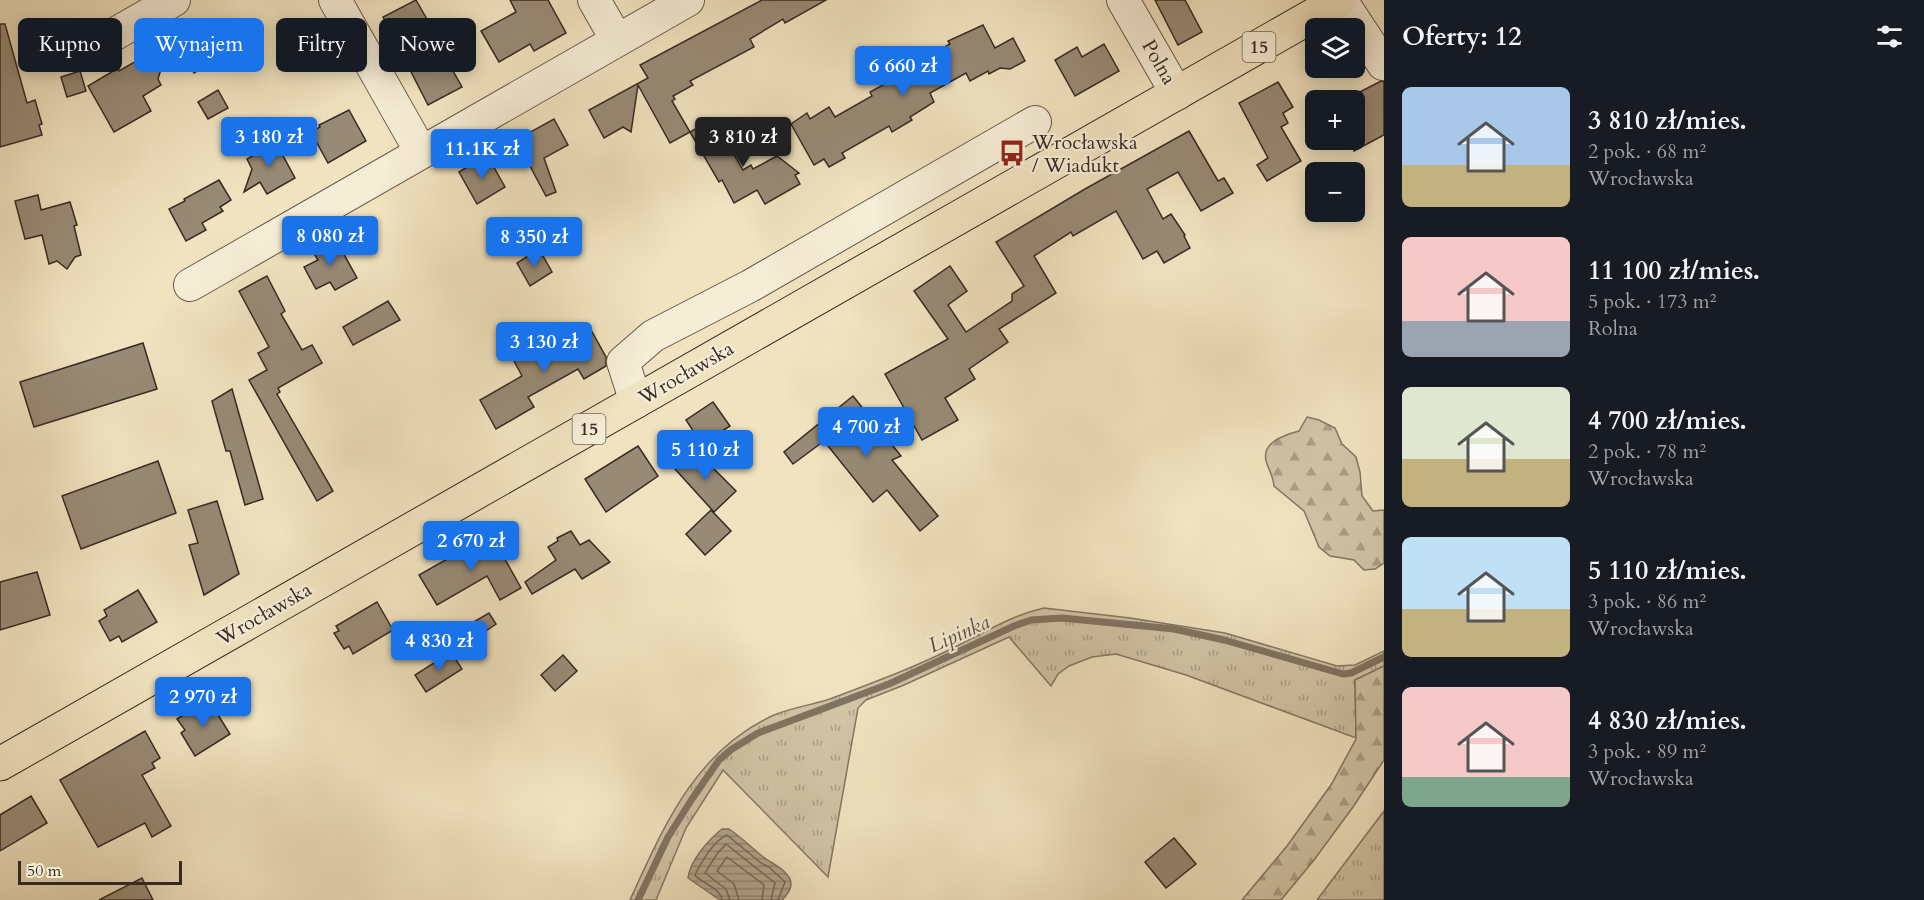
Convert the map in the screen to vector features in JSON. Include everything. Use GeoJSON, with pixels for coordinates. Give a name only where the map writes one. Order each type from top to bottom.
{"type":"FeatureCollection","features":[{"type":"Feature","properties":{"kind":"main road","name":"Wrocławska"},"geometry":{"type":"LineString","coordinates":[[0,764],[1341,0]]}},
{"type":"Feature","properties":{"kind":"street"},"geometry":{"type":"LineString","coordinates":[[122,30],[174,0]]}},
{"type":"Feature","properties":{"kind":"street"},"geometry":{"type":"LineString","coordinates":[[335,0],[421,152]]}},
{"type":"Feature","properties":{"kind":"street"},"geometry":{"type":"LineString","coordinates":[[594,0],[617,40]]}},
{"type":"Feature","properties":{"kind":"street"},"geometry":{"type":"LineString","coordinates":[[190,285],[688,0]]}},
{"type":"Feature","properties":{"kind":"street","name":"Polna"},"geometry":{"type":"LineString","coordinates":[[1124,0],[1177,94]]}},
{"type":"Feature","properties":{"kind":"street"},"geometry":{"type":"LineString","coordinates":[[1341,0],[1378,44]]}},
{"type":"Feature","properties":{"kind":"street"},"geometry":{"type":"LineString","coordinates":[[636,402],[623,362],[653,336],[750,286],[1035,122]]}},
{"type":"Feature","properties":{"kind":"street"},"geometry":{"type":"LineString","coordinates":[[798,258],[819,298]]}},
{"type":"Feature","properties":{"kind":"green space"},"geometry":{"type":"Polygon","coordinates":[[[1307,417],[1335,428],[1342,444],[1356,457],[1362,496],[1373,511],[1384,510],[1384,563],[1375,569],[1364,570],[1354,560],[1330,556],[1319,547],[1304,511],[1274,486],[1265,457],[1267,451],[1274,441],[1299,431],[1307,417]]]}},
{"type":"Feature","properties":{"kind":"green space"},"geometry":{"type":"Polygon","coordinates":[[[1044,608],[1130,618],[1225,633],[1337,666],[1355,665],[1384,651],[1384,666],[1355,680],[1356,738],[1186,675],[1116,654],[1092,657],[1069,666],[1058,674],[1051,686],[1009,637],[866,700],[858,708],[828,877],[723,770],[686,828],[656,900],[630,900],[656,845],[685,793],[723,749],[747,730],[774,715],[827,700],[895,674],[1011,619],[1044,608]]]}},
{"type":"Feature","properties":{"kind":"green space"},"geometry":{"type":"Polygon","coordinates":[[[1384,666],[1384,760],[1353,807],[1281,900],[1242,900],[1287,846],[1331,785],[1356,739],[1355,680],[1384,666]]]}},
{"type":"Feature","properties":{"kind":"green space"},"geometry":{"type":"Polygon","coordinates":[[[1384,811],[1384,900],[1317,900],[1384,811]]]}},
{"type":"Feature","properties":{"kind":"water"},"geometry":{"type":"Polygon","coordinates":[[[722,829],[729,829],[788,875],[791,886],[782,900],[720,900],[688,878],[689,871],[701,851],[722,829]]]}},
{"type":"Feature","properties":{"kind":"building"},"geometry":{"type":"Polygon","coordinates":[[[416,0],[426,18],[384,18],[416,0]]]}},
{"type":"Feature","properties":{"kind":"building"},"geometry":{"type":"Polygon","coordinates":[[[510,0],[548,0],[566,33],[534,51],[530,44],[499,62],[481,31],[516,12],[510,0]]]}},
{"type":"Feature","properties":{"kind":"building"},"geometry":{"type":"Polygon","coordinates":[[[762,0],[826,0],[785,23],[783,19],[750,39],[754,47],[690,81],[693,85],[673,96],[675,99],[672,101],[690,132],[670,143],[638,85],[631,132],[623,127],[604,138],[589,110],[648,78],[640,65],[762,0]]]}},
{"type":"Feature","properties":{"kind":"building"},"geometry":{"type":"Polygon","coordinates":[[[1155,0],[1185,0],[1202,32],[1178,45],[1155,0]]]}},
{"type":"Feature","properties":{"kind":"building"},"geometry":{"type":"Polygon","coordinates":[[[0,24],[5,24],[27,103],[35,100],[42,124],[39,125],[42,135],[0,147],[0,24]]]}},
{"type":"Feature","properties":{"kind":"building"},"geometry":{"type":"Polygon","coordinates":[[[983,25],[995,48],[1013,38],[1025,61],[1010,69],[1000,68],[989,74],[988,71],[970,81],[966,73],[930,93],[934,102],[910,117],[912,120],[892,132],[889,126],[842,153],[845,158],[829,167],[824,159],[814,165],[791,124],[807,113],[810,119],[829,107],[835,117],[872,96],[870,92],[906,72],[908,77],[944,58],[939,50],[950,44],[948,41],[983,25]]]}},
{"type":"Feature","properties":{"kind":"building"},"geometry":{"type":"Polygon","coordinates":[[[1104,44],[1119,71],[1075,96],[1055,60],[1077,47],[1082,57],[1104,44]]]}},
{"type":"Feature","properties":{"kind":"building"},"geometry":{"type":"Polygon","coordinates":[[[134,62],[134,72],[160,72],[158,79],[161,85],[143,96],[151,111],[114,132],[88,86],[111,72],[122,72],[122,69],[134,62]]]}},
{"type":"Feature","properties":{"kind":"building"},"geometry":{"type":"Polygon","coordinates":[[[80,72],[86,91],[67,97],[61,77],[80,72]]]}},
{"type":"Feature","properties":{"kind":"building"},"geometry":{"type":"Polygon","coordinates":[[[411,72],[454,72],[462,87],[428,105],[411,72]]]}},
{"type":"Feature","properties":{"kind":"building"},"geometry":{"type":"Polygon","coordinates":[[[1381,81],[1384,82],[1384,135],[1365,145],[1365,90],[1381,81]]]}},
{"type":"Feature","properties":{"kind":"building"},"geometry":{"type":"Polygon","coordinates":[[[1278,82],[1293,107],[1283,113],[1288,123],[1281,127],[1301,161],[1267,181],[1257,165],[1268,158],[1239,103],[1278,82]]]}},
{"type":"Feature","properties":{"kind":"building"},"geometry":{"type":"Polygon","coordinates":[[[218,90],[228,108],[208,119],[198,102],[218,90]]]}},
{"type":"Feature","properties":{"kind":"building"},"geometry":{"type":"Polygon","coordinates":[[[349,110],[366,141],[328,163],[311,132],[320,127],[319,125],[349,110]]]}},
{"type":"Feature","properties":{"kind":"building"},"geometry":{"type":"Polygon","coordinates":[[[554,119],[568,145],[544,158],[556,192],[546,196],[516,140],[554,119]]]}},
{"type":"Feature","properties":{"kind":"building"},"geometry":{"type":"Polygon","coordinates":[[[713,119],[743,170],[751,165],[753,169],[777,156],[799,173],[795,175],[800,184],[765,204],[757,190],[734,203],[722,180],[719,182],[690,132],[713,119]]]}},
{"type":"Feature","properties":{"kind":"building"},"geometry":{"type":"Polygon","coordinates":[[[1189,131],[1218,181],[1224,178],[1233,193],[1201,211],[1178,172],[1147,189],[1163,219],[1171,214],[1185,235],[1190,248],[1164,263],[1157,251],[1143,259],[1116,211],[1073,236],[1071,232],[1034,256],[1056,293],[999,329],[1008,342],[969,369],[975,379],[945,398],[958,420],[922,440],[885,374],[948,339],[914,291],[950,266],[967,291],[948,305],[966,332],[1012,301],[1012,294],[1024,286],[996,242],[1189,131]]]}},
{"type":"Feature","properties":{"kind":"building"},"geometry":{"type":"Polygon","coordinates":[[[268,141],[276,143],[295,178],[267,194],[260,182],[244,192],[252,169],[247,159],[256,154],[258,146],[268,141]]]}},
{"type":"Feature","properties":{"kind":"building"},"geometry":{"type":"Polygon","coordinates":[[[487,155],[505,187],[477,204],[459,172],[487,155]]]}},
{"type":"Feature","properties":{"kind":"building"},"geometry":{"type":"Polygon","coordinates":[[[219,180],[231,200],[220,207],[223,211],[202,223],[206,230],[186,241],[169,209],[219,180]]]}},
{"type":"Feature","properties":{"kind":"building"},"geometry":{"type":"Polygon","coordinates":[[[38,195],[41,210],[70,202],[77,225],[74,226],[81,255],[75,257],[67,269],[57,261],[49,264],[42,235],[25,239],[15,201],[38,195]]]}},
{"type":"Feature","properties":{"kind":"building"},"geometry":{"type":"Polygon","coordinates":[[[335,238],[357,278],[335,290],[330,282],[316,289],[304,267],[318,260],[312,250],[335,238]]]}},
{"type":"Feature","properties":{"kind":"building"},"geometry":{"type":"Polygon","coordinates":[[[539,249],[552,272],[530,286],[517,263],[539,249]]]}},
{"type":"Feature","properties":{"kind":"building"},"geometry":{"type":"Polygon","coordinates":[[[267,276],[285,311],[281,314],[302,350],[312,345],[322,363],[278,388],[280,392],[277,394],[333,491],[317,501],[249,380],[267,370],[258,353],[269,347],[239,291],[267,276]]]}},
{"type":"Feature","properties":{"kind":"building"},"geometry":{"type":"Polygon","coordinates":[[[388,301],[400,320],[353,345],[343,327],[388,301]]]}},
{"type":"Feature","properties":{"kind":"building"},"geometry":{"type":"Polygon","coordinates":[[[570,328],[576,338],[591,330],[606,357],[606,366],[584,379],[578,369],[528,397],[534,407],[496,429],[480,400],[522,376],[514,361],[570,328]]]}},
{"type":"Feature","properties":{"kind":"building"},"geometry":{"type":"Polygon","coordinates":[[[143,343],[157,389],[34,427],[20,382],[143,343]]]}},
{"type":"Feature","properties":{"kind":"building"},"geometry":{"type":"Polygon","coordinates":[[[232,389],[263,499],[245,505],[230,451],[226,451],[212,401],[232,389]]]}},
{"type":"Feature","properties":{"kind":"building"},"geometry":{"type":"Polygon","coordinates":[[[853,396],[901,456],[892,460],[938,516],[920,531],[887,490],[873,502],[824,441],[793,464],[784,452],[853,396]]]}},
{"type":"Feature","properties":{"kind":"building"},"geometry":{"type":"Polygon","coordinates":[[[713,402],[730,426],[719,433],[722,438],[705,449],[686,420],[713,402]]]}},
{"type":"Feature","properties":{"kind":"building"},"geometry":{"type":"Polygon","coordinates":[[[638,446],[658,476],[606,512],[585,479],[638,446]]]}},
{"type":"Feature","properties":{"kind":"building"},"geometry":{"type":"Polygon","coordinates":[[[695,450],[736,491],[714,512],[675,469],[695,450]]]}},
{"type":"Feature","properties":{"kind":"building"},"geometry":{"type":"Polygon","coordinates":[[[158,461],[176,513],[81,549],[62,496],[158,461]]]}},
{"type":"Feature","properties":{"kind":"building"},"geometry":{"type":"Polygon","coordinates":[[[217,501],[239,574],[204,595],[189,545],[198,543],[188,510],[217,501]]]}},
{"type":"Feature","properties":{"kind":"building"},"geometry":{"type":"Polygon","coordinates":[[[711,510],[731,531],[705,555],[686,534],[711,510]]]}},
{"type":"Feature","properties":{"kind":"building"},"geometry":{"type":"Polygon","coordinates":[[[571,531],[580,545],[589,540],[610,562],[582,579],[575,569],[532,594],[525,582],[556,560],[548,547],[558,541],[557,538],[571,531]]]}},
{"type":"Feature","properties":{"kind":"building"},"geometry":{"type":"Polygon","coordinates":[[[491,534],[521,588],[500,600],[487,576],[437,605],[419,575],[491,534]]]}},
{"type":"Feature","properties":{"kind":"building"},"geometry":{"type":"Polygon","coordinates":[[[37,572],[50,615],[0,630],[0,582],[37,572]]]}},
{"type":"Feature","properties":{"kind":"building"},"geometry":{"type":"Polygon","coordinates":[[[138,590],[157,622],[122,642],[119,636],[110,641],[99,621],[107,616],[104,610],[138,590]]]}},
{"type":"Feature","properties":{"kind":"building"},"geometry":{"type":"Polygon","coordinates":[[[377,602],[393,630],[353,654],[349,646],[344,649],[334,633],[339,631],[336,626],[377,602]]]}},
{"type":"Feature","properties":{"kind":"building"},"geometry":{"type":"Polygon","coordinates":[[[489,613],[496,624],[455,652],[442,633],[456,623],[460,630],[489,613]]]}},
{"type":"Feature","properties":{"kind":"building"},"geometry":{"type":"Polygon","coordinates":[[[451,652],[462,669],[426,692],[415,675],[451,652]]]}},
{"type":"Feature","properties":{"kind":"building"},"geometry":{"type":"Polygon","coordinates":[[[563,655],[577,671],[555,691],[541,675],[563,655]]]}},
{"type":"Feature","properties":{"kind":"building"},"geometry":{"type":"Polygon","coordinates":[[[208,699],[230,734],[195,756],[181,733],[185,730],[177,719],[208,699]]]}},
{"type":"Feature","properties":{"kind":"building"},"geometry":{"type":"Polygon","coordinates":[[[145,731],[160,758],[152,763],[155,768],[142,775],[171,826],[152,837],[145,823],[98,847],[60,780],[145,731]]]}},
{"type":"Feature","properties":{"kind":"building"},"geometry":{"type":"Polygon","coordinates":[[[31,796],[47,823],[0,851],[0,815],[31,796]]]}},
{"type":"Feature","properties":{"kind":"building"},"geometry":{"type":"Polygon","coordinates":[[[1174,838],[1196,864],[1166,888],[1145,862],[1174,838]]]}},
{"type":"Feature","properties":{"kind":"building"},"geometry":{"type":"Polygon","coordinates":[[[142,878],[153,900],[99,900],[142,878]]]}},
{"type":"Feature","properties":{"kind":"waterway","name":"Lipinka"},"geometry":{"type":"LineString","coordinates":[[638,900],[668,837],[719,760],[732,749],[758,733],[889,684],[1031,620],[1062,618],[1174,629],[1224,640],[1343,674],[1351,673],[1384,657]]}},
{"type":"Feature","properties":{"kind":"place","name":"Wrocławska / Wiadukt"},"geometry":{"type":"Point","coordinates":[1012,153]}}]}
